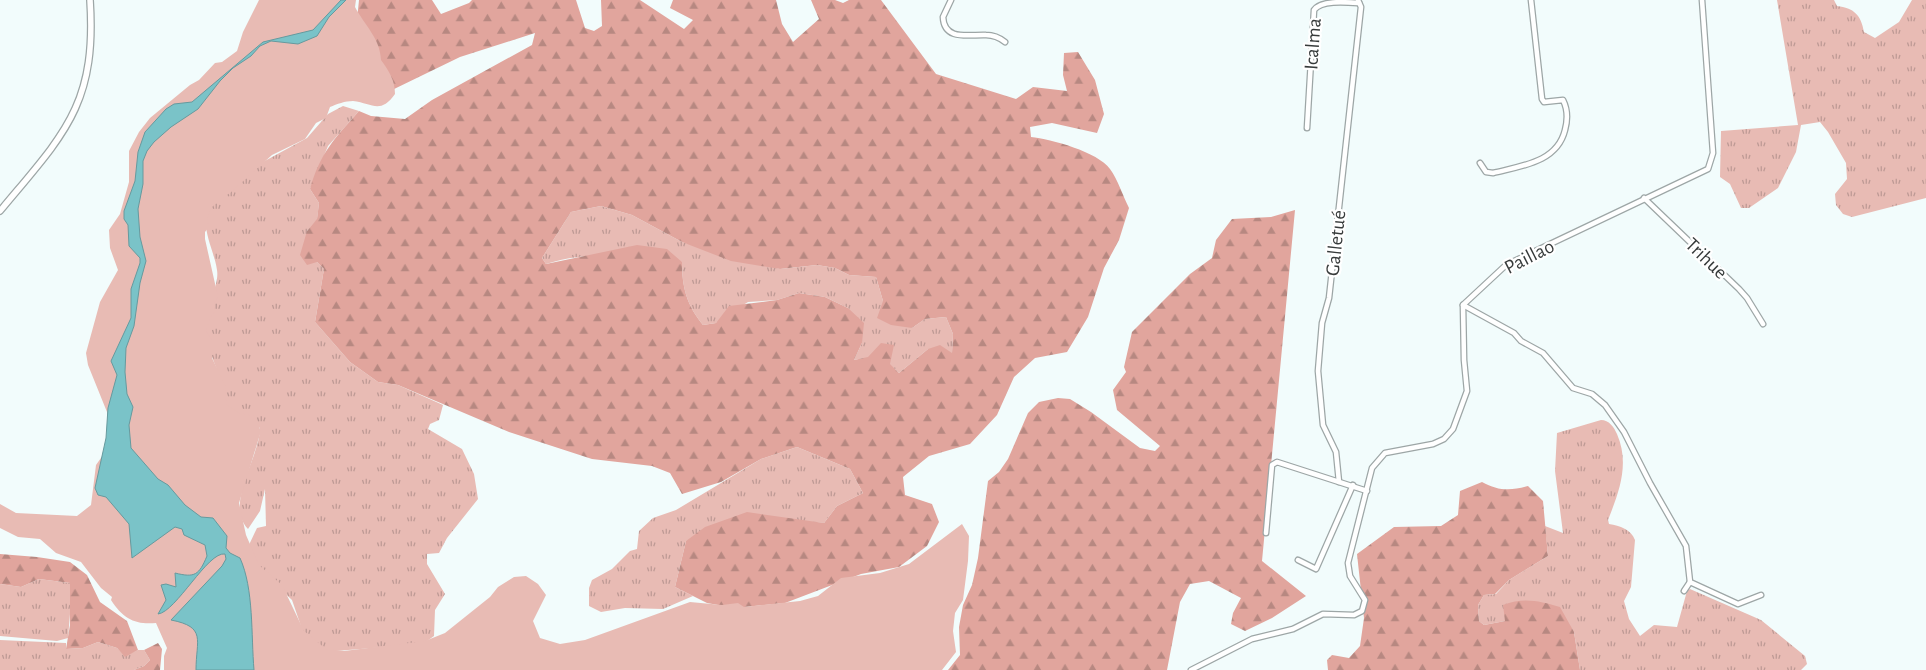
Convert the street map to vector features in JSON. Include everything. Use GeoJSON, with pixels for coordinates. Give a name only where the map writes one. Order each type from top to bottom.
{"type":"FeatureCollection","features":[{"type":"Feature","properties":{"kind":"street"},"geometry":{"type":"LineString","coordinates":[[0,211],[49,153],[74,112],[83,90],[90,56],[92,32],[90,0]]}},
{"type":"Feature","properties":{"kind":"street"},"geometry":{"type":"LineString","coordinates":[[951,0],[943,17],[948,30],[963,37],[988,35],[1006,42]]}},
{"type":"Feature","properties":{"kind":"street"},"geometry":{"type":"LineString","coordinates":[[1480,164],[1486,172],[1493,173],[1536,162],[1557,148],[1564,135],[1568,120],[1563,100],[1544,102],[1542,99],[1531,0]]}},
{"type":"Feature","properties":{"kind":"street","name":"Paillao"},"geometry":{"type":"LineString","coordinates":[[1463,305],[1506,265],[1644,198],[1705,172],[1712,160],[1702,0]]}},
{"type":"Feature","properties":{"kind":"street","name":"Icalma"},"geometry":{"type":"LineString","coordinates":[[1306,128],[1314,10],[1317,4],[1323,2],[1358,1]]}},
{"type":"Feature","properties":{"kind":"street","name":"Galletué"},"geometry":{"type":"LineString","coordinates":[[1339,482],[1336,452],[1323,425],[1318,371],[1322,323],[1329,298],[1361,7],[1358,1]]}},
{"type":"Feature","properties":{"kind":"street","name":"Trihue"},"geometry":{"type":"LineString","coordinates":[[1644,198],[1739,289],[1747,298],[1763,324]]}},
{"type":"Feature","properties":{"kind":"street"},"geometry":{"type":"LineString","coordinates":[[1191,670],[1252,639],[1293,629],[1322,614],[1354,615],[1362,611],[1365,600],[1350,576],[1348,563],[1372,468],[1381,455],[1393,450],[1433,444],[1444,439],[1454,429],[1468,391],[1464,360],[1463,305],[1514,333],[1521,341],[1543,353],[1572,388],[1592,394],[1605,405],[1624,432],[1650,483],[1686,546],[1690,582],[1684,591]]}},
{"type":"Feature","properties":{"kind":"street"},"geometry":{"type":"LineString","coordinates":[[1266,533],[1272,466],[1277,462],[1367,491]]}},
{"type":"Feature","properties":{"kind":"street"},"geometry":{"type":"LineString","coordinates":[[1298,560],[1316,569],[1353,485]]}},
{"type":"Feature","properties":{"kind":"street"},"geometry":{"type":"LineString","coordinates":[[1690,582],[1738,604],[1762,595]]}},
{"type":"Feature","properties":{"kind":"green space"},"geometry":{"type":"Polygon","coordinates":[[[259,0],[356,0],[355,7],[378,45],[381,60],[391,76],[395,89],[395,94],[390,100],[380,106],[353,101],[330,107],[326,118],[316,123],[305,139],[272,155],[230,193],[220,199],[211,208],[207,220],[209,227],[205,232],[205,239],[218,297],[214,303],[215,311],[210,318],[206,331],[212,340],[212,358],[226,387],[227,405],[239,413],[254,416],[261,431],[239,503],[246,535],[259,565],[282,585],[304,631],[326,649],[344,651],[425,641],[445,633],[490,597],[498,587],[514,577],[526,576],[538,584],[546,595],[533,621],[540,638],[560,644],[585,640],[690,602],[722,605],[738,603],[744,607],[800,601],[818,596],[841,578],[880,573],[909,564],[962,524],[969,536],[968,561],[963,600],[955,613],[953,631],[956,652],[942,670],[164,670],[164,656],[167,648],[156,623],[136,622],[120,612],[111,600],[112,597],[101,588],[81,562],[56,553],[40,539],[18,537],[0,528],[0,504],[16,513],[77,516],[91,505],[96,465],[103,455],[107,440],[107,412],[88,365],[86,353],[100,302],[118,270],[110,248],[109,230],[120,214],[129,182],[129,151],[139,132],[150,118],[190,85],[199,80],[215,63],[222,62],[237,51],[243,32],[259,0]]]}},
{"type":"Feature","properties":{"kind":"green space"},"geometry":{"type":"Polygon","coordinates":[[[359,0],[432,0],[441,14],[472,0],[576,0],[585,28],[594,31],[602,26],[601,0],[640,0],[684,29],[693,20],[670,8],[673,0],[776,0],[782,24],[793,42],[819,19],[811,0],[835,0],[843,3],[849,0],[881,0],[936,74],[1016,99],[1033,87],[1067,91],[1063,75],[1064,53],[1078,52],[1095,80],[1104,114],[1097,133],[1052,123],[1030,127],[1031,137],[1074,147],[1104,163],[1116,178],[1129,208],[1119,240],[1104,268],[1088,317],[1067,352],[1035,358],[1014,377],[997,415],[970,444],[929,456],[903,477],[905,495],[932,504],[939,522],[927,546],[899,567],[861,574],[785,603],[735,608],[707,603],[675,587],[686,541],[705,527],[747,512],[824,523],[837,506],[863,493],[850,469],[797,447],[761,459],[721,482],[682,494],[670,473],[652,466],[592,459],[509,432],[398,385],[378,382],[350,362],[315,322],[324,269],[317,262],[307,265],[300,255],[307,231],[317,219],[319,203],[310,189],[318,165],[329,147],[359,111],[371,116],[405,119],[432,100],[532,45],[535,33],[460,57],[390,91],[357,20],[359,0]],[[601,206],[571,212],[542,258],[546,264],[637,245],[667,249],[682,262],[686,296],[703,325],[716,323],[729,306],[777,300],[799,293],[825,297],[848,308],[864,323],[862,343],[854,360],[868,357],[881,343],[894,345],[890,364],[899,373],[928,349],[940,345],[952,353],[953,334],[946,317],[925,319],[912,328],[891,325],[877,318],[883,301],[876,277],[849,275],[835,268],[817,265],[780,269],[731,261],[682,242],[632,215],[601,206]]]}},
{"type":"Feature","properties":{"kind":"green space"},"geometry":{"type":"Polygon","coordinates":[[[1777,0],[1834,0],[1837,6],[1856,13],[1861,21],[1864,32],[1875,38],[1899,22],[1912,0],[1926,0],[1926,198],[1852,217],[1843,214],[1836,205],[1835,194],[1847,179],[1846,163],[1820,122],[1801,125],[1796,152],[1778,188],[1749,208],[1741,208],[1730,184],[1720,177],[1721,131],[1798,125],[1777,0]]]}},
{"type":"Feature","properties":{"kind":"green space"},"geometry":{"type":"Polygon","coordinates":[[[343,106],[359,111],[328,146],[310,189],[319,203],[317,220],[307,231],[317,262],[324,269],[315,322],[350,362],[378,382],[398,385],[443,405],[439,420],[430,424],[428,429],[462,449],[474,474],[478,499],[447,538],[439,553],[427,554],[427,564],[445,594],[435,610],[434,636],[423,644],[323,652],[303,632],[292,600],[259,569],[248,547],[257,528],[266,526],[265,489],[260,511],[248,529],[242,519],[240,507],[241,494],[255,452],[260,428],[223,407],[220,380],[204,329],[217,277],[217,270],[206,228],[206,220],[212,204],[261,163],[307,138],[328,114],[343,106]]]}},
{"type":"Feature","properties":{"kind":"green space"},"geometry":{"type":"Polygon","coordinates":[[[601,206],[632,215],[682,242],[780,269],[817,265],[835,268],[849,275],[876,277],[883,301],[912,328],[925,319],[946,317],[953,334],[952,354],[928,349],[899,373],[889,365],[878,360],[854,360],[862,343],[848,308],[825,297],[799,293],[777,300],[748,302],[716,323],[703,325],[686,296],[682,262],[630,256],[598,255],[564,259],[546,264],[542,258],[571,212],[601,206]]]}},
{"type":"Feature","properties":{"kind":"green space"},"geometry":{"type":"Polygon","coordinates":[[[1295,210],[1262,561],[1306,596],[1272,618],[1245,631],[1231,624],[1233,613],[1241,598],[1209,581],[1190,584],[1180,602],[1167,670],[948,670],[960,655],[959,627],[963,605],[972,585],[978,558],[988,481],[999,472],[1008,459],[1028,413],[1039,402],[1058,398],[1070,399],[1140,448],[1155,451],[1160,446],[1117,410],[1113,390],[1126,372],[1124,367],[1132,332],[1190,274],[1212,258],[1216,240],[1232,219],[1271,217],[1295,210]]]}},
{"type":"Feature","properties":{"kind":"green space"},"geometry":{"type":"Polygon","coordinates":[[[1601,420],[1613,426],[1621,445],[1623,456],[1622,478],[1608,520],[1609,524],[1621,527],[1631,533],[1635,540],[1631,587],[1624,601],[1629,619],[1640,636],[1654,625],[1677,627],[1687,591],[1690,589],[1761,620],[1805,656],[1807,664],[1801,670],[1580,670],[1574,632],[1505,621],[1484,625],[1479,621],[1478,605],[1484,595],[1496,594],[1509,580],[1548,556],[1545,526],[1563,533],[1555,471],[1557,433],[1601,420]]]}},
{"type":"Feature","properties":{"kind":"green space"},"geometry":{"type":"Polygon","coordinates":[[[797,447],[850,469],[863,493],[837,506],[824,523],[800,521],[686,541],[675,587],[693,596],[663,609],[625,608],[601,612],[589,606],[589,588],[592,580],[612,569],[630,551],[637,549],[639,531],[653,518],[676,510],[761,459],[797,447]]]}},
{"type":"Feature","properties":{"kind":"green space"},"geometry":{"type":"Polygon","coordinates":[[[1482,482],[1505,489],[1528,486],[1543,501],[1548,556],[1509,580],[1495,594],[1484,595],[1478,605],[1479,621],[1484,625],[1505,621],[1503,605],[1518,601],[1538,602],[1560,607],[1574,632],[1580,670],[1328,670],[1327,660],[1332,655],[1349,658],[1360,646],[1364,618],[1357,554],[1394,527],[1441,526],[1458,515],[1460,491],[1482,482]]]}},
{"type":"Feature","properties":{"kind":"green space"},"geometry":{"type":"Polygon","coordinates":[[[0,554],[70,562],[87,575],[100,602],[127,621],[138,650],[125,657],[117,648],[98,642],[83,648],[66,649],[70,625],[70,583],[39,579],[21,587],[0,584],[0,554]]]}},
{"type":"Feature","properties":{"kind":"green space"},"geometry":{"type":"Polygon","coordinates":[[[39,579],[70,583],[72,590],[68,638],[57,641],[0,636],[0,584],[21,587],[39,579]]]}},
{"type":"Feature","properties":{"kind":"green space"},"geometry":{"type":"Polygon","coordinates":[[[0,640],[66,643],[66,649],[83,648],[98,642],[117,648],[125,656],[138,650],[144,650],[150,660],[144,666],[134,670],[0,670],[0,640]]]}},
{"type":"Feature","properties":{"kind":"green space"},"geometry":{"type":"Polygon","coordinates":[[[158,643],[162,649],[160,670],[134,670],[144,666],[150,660],[144,650],[158,643]]]}},
{"type":"Feature","properties":{"kind":"water"},"geometry":{"type":"Polygon","coordinates":[[[341,0],[346,0],[329,17],[317,36],[298,44],[271,41],[260,46],[251,56],[233,68],[220,81],[198,109],[171,127],[154,142],[147,151],[143,161],[143,184],[138,209],[140,237],[146,261],[140,283],[134,326],[126,348],[125,372],[127,394],[133,407],[129,425],[131,448],[158,479],[168,485],[185,505],[201,517],[213,518],[227,536],[226,548],[230,553],[240,558],[250,598],[254,670],[196,670],[198,643],[195,631],[182,623],[171,620],[222,566],[226,559],[225,554],[218,556],[210,562],[174,603],[158,614],[166,600],[161,585],[166,584],[176,587],[175,573],[192,575],[199,571],[207,556],[205,545],[184,535],[182,529],[175,527],[132,558],[129,524],[106,497],[98,495],[95,488],[106,438],[108,408],[117,375],[111,361],[131,318],[131,289],[140,263],[140,258],[129,246],[128,225],[124,219],[124,211],[135,181],[138,152],[145,132],[166,109],[174,104],[192,102],[263,42],[313,30],[341,0]]]}}]}
